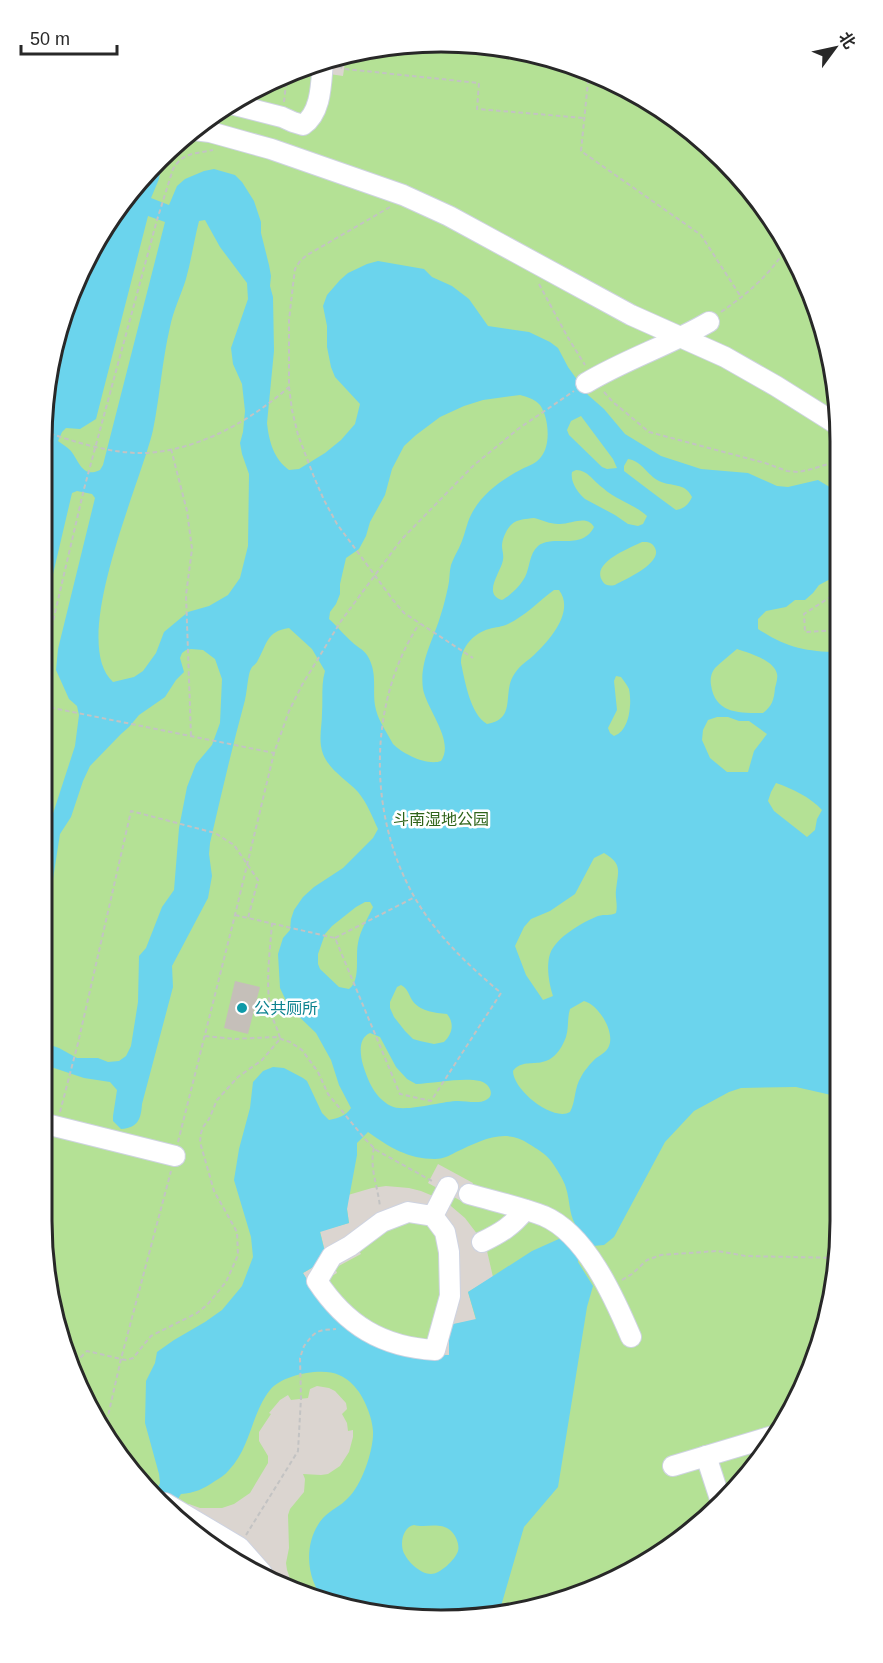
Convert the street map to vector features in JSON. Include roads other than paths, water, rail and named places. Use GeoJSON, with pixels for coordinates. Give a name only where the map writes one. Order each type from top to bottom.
{"type":"FeatureCollection","features":[{"type":"Feature","properties":{"kind":"street"},"geometry":{"type":"LineString","coordinates":[[242,108],[281,121],[303,125],[313,116],[330,69]]}},
{"type":"Feature","properties":{"kind":"street"},"geometry":{"type":"LineString","coordinates":[[270,149],[281,121]]}},
{"type":"Feature","properties":{"kind":"street"},"geometry":{"type":"LineString","coordinates":[[206,132],[270,149],[403,195],[449,216],[631,315],[685,336],[725,357],[830,420]]}},
{"type":"Feature","properties":{"kind":"street"},"geometry":{"type":"LineString","coordinates":[[590,381],[623,363],[685,336],[709,321]]}},
{"type":"Feature","properties":{"kind":"street"},"geometry":{"type":"LineString","coordinates":[[52,1126],[175,1156]]}},
{"type":"Feature","properties":{"kind":"street"},"geometry":{"type":"LineString","coordinates":[[433,1216],[448,1187]]}},
{"type":"Feature","properties":{"kind":"street"},"geometry":{"type":"LineString","coordinates":[[469,1194],[544,1216],[568,1232],[594,1262],[631,1337]]}},
{"type":"Feature","properties":{"kind":"street"},"geometry":{"type":"LineString","coordinates":[[482,1242],[515,1223],[525,1210]]}},
{"type":"Feature","properties":{"kind":"street"},"geometry":{"type":"LineString","coordinates":[[408,1212],[433,1216],[445,1232],[449,1252],[450,1296],[435,1350],[398,1345],[360,1326],[329,1300],[317,1281],[332,1256],[350,1246],[382,1222],[408,1212]]}},
{"type":"Feature","properties":{"kind":"street"},"geometry":{"type":"LineString","coordinates":[[672,1466],[765,1438]]}},
{"type":"Feature","properties":{"kind":"street"},"geometry":{"type":"LineString","coordinates":[[706,1456],[719,1495]]}},
{"type":"Feature","properties":{"kind":"street"},"geometry":{"type":"LineString","coordinates":[[190,1518],[238,1547],[249,1559]]}},
{"type":"Feature","properties":{"kind":"water"},"geometry":{"type":"Polygon","coordinates":[[[214,169],[235,175],[242,182],[254,201],[261,222],[273,297],[274,351],[267,423],[276,455],[289,470],[299,469],[325,453],[355,424],[360,404],[335,377],[331,367],[323,306],[327,295],[348,273],[378,261],[424,269],[432,277],[452,286],[469,299],[488,326],[529,332],[550,342],[558,348],[588,395],[604,409],[625,434],[661,456],[701,469],[748,473],[777,486],[788,487],[818,480],[830,487],[830,579],[819,585],[805,600],[795,600],[786,607],[766,611],[758,619],[758,629],[777,640],[796,647],[830,652],[830,1095],[796,1087],[741,1088],[694,1111],[665,1142],[614,1237],[604,1245],[593,1246],[578,1256],[578,1262],[593,1286],[587,1307],[558,1487],[524,1527],[501,1606],[467,1610],[416,1610],[366,1603],[318,1591],[309,1560],[312,1538],[323,1518],[345,1501],[358,1485],[373,1439],[371,1421],[364,1401],[352,1384],[339,1375],[313,1372],[283,1380],[270,1390],[264,1399],[242,1451],[226,1473],[203,1488],[181,1494],[175,1505],[158,1488],[160,1483],[159,1474],[145,1423],[146,1381],[155,1363],[157,1352],[222,1310],[242,1286],[253,1257],[251,1237],[234,1180],[239,1149],[250,1108],[253,1082],[263,1071],[273,1067],[284,1068],[307,1081],[322,1113],[329,1120],[344,1115],[351,1108],[339,1085],[331,1060],[316,1033],[289,1007],[280,988],[278,954],[283,938],[290,930],[294,910],[303,897],[343,868],[373,838],[378,829],[361,796],[334,770],[323,754],[320,739],[325,671],[312,649],[289,628],[276,632],[268,640],[250,671],[210,843],[212,876],[208,898],[172,966],[173,987],[138,1122],[131,1127],[121,1129],[113,1121],[117,1090],[110,1082],[84,1078],[52,1067],[52,1046],[77,1058],[98,1058],[108,1062],[119,1061],[126,1056],[131,1046],[138,1002],[139,956],[146,948],[162,907],[174,890],[179,828],[187,787],[196,764],[212,745],[220,723],[222,679],[215,659],[203,650],[191,649],[182,653],[180,658],[184,672],[165,697],[139,715],[90,766],[71,817],[60,834],[52,885],[52,817],[75,746],[79,715],[77,706],[69,699],[56,670],[58,649],[95,498],[92,494],[77,491],[72,493],[52,579],[53,416],[60,366],[73,316],[82,293],[118,225],[160,173],[151,198],[169,205],[177,186],[185,179],[214,169]],[[148,216],[96,419],[80,429],[66,428],[58,441],[70,450],[85,470],[94,472],[100,470],[165,222],[148,216]],[[205,220],[199,221],[186,279],[170,327],[153,430],[123,522],[103,598],[99,633],[101,662],[113,682],[134,677],[143,671],[156,653],[164,632],[188,612],[209,606],[228,595],[240,578],[248,546],[249,474],[240,443],[245,411],[242,384],[233,364],[231,348],[248,299],[247,283],[220,247],[205,220]],[[520,395],[483,400],[440,417],[404,446],[392,469],[385,495],[370,522],[366,536],[359,549],[346,558],[340,594],[330,612],[329,619],[365,653],[371,662],[376,710],[393,744],[403,752],[429,762],[441,761],[445,744],[439,725],[425,697],[423,669],[445,600],[451,565],[477,505],[497,484],[539,459],[546,446],[548,431],[540,405],[520,395]],[[581,416],[571,421],[567,430],[569,435],[602,467],[617,468],[613,459],[581,416]],[[628,459],[624,471],[676,510],[686,506],[692,497],[686,489],[659,481],[633,460],[628,459]],[[576,470],[572,472],[573,483],[585,499],[628,524],[638,526],[643,524],[647,516],[608,492],[587,474],[576,470]],[[534,518],[512,524],[503,540],[502,565],[493,588],[496,597],[502,600],[512,593],[523,580],[538,546],[551,541],[582,538],[594,527],[587,521],[558,524],[534,518]],[[642,542],[621,552],[606,563],[602,569],[600,575],[605,584],[615,585],[635,575],[649,565],[656,554],[653,545],[648,542],[642,542]],[[554,590],[508,624],[478,634],[463,652],[461,663],[472,705],[476,713],[487,724],[502,717],[506,711],[509,688],[515,673],[541,648],[559,625],[564,607],[563,598],[559,590],[554,590]],[[737,649],[715,668],[711,676],[713,695],[723,707],[730,710],[763,713],[769,708],[773,699],[777,677],[775,669],[760,658],[737,649]],[[616,676],[614,681],[617,710],[608,728],[614,736],[624,729],[627,723],[630,702],[629,689],[621,677],[616,676]],[[728,717],[708,720],[703,730],[702,740],[710,758],[727,772],[748,772],[754,751],[767,734],[749,721],[739,721],[728,717]],[[776,783],[768,801],[774,811],[807,837],[815,830],[822,810],[801,794],[776,783]],[[604,853],[594,858],[575,894],[550,911],[531,919],[524,927],[515,946],[526,975],[543,1000],[553,996],[548,964],[550,954],[558,942],[578,926],[598,916],[616,913],[617,865],[604,853]],[[365,902],[332,926],[325,934],[318,954],[318,964],[320,969],[339,987],[349,989],[355,980],[359,938],[373,907],[370,902],[365,902]],[[401,985],[397,987],[390,1002],[394,1017],[413,1039],[434,1044],[444,1042],[449,1036],[452,1025],[447,1014],[419,1007],[401,985]],[[584,1001],[570,1009],[566,1037],[553,1057],[539,1063],[519,1066],[513,1071],[520,1087],[535,1102],[544,1108],[563,1114],[570,1112],[582,1075],[595,1059],[607,1050],[610,1040],[608,1027],[600,1013],[590,1004],[584,1001]],[[370,1033],[363,1039],[362,1061],[370,1083],[376,1094],[391,1106],[405,1108],[458,1101],[480,1102],[491,1095],[490,1089],[480,1081],[457,1080],[416,1084],[407,1079],[396,1067],[380,1037],[370,1033]],[[368,1132],[357,1143],[347,1209],[349,1223],[320,1232],[329,1258],[303,1273],[319,1298],[433,1355],[449,1355],[449,1325],[476,1319],[468,1292],[532,1251],[561,1238],[575,1224],[565,1185],[549,1158],[520,1139],[502,1136],[435,1159],[416,1157],[399,1151],[368,1132]],[[414,1525],[404,1533],[403,1551],[416,1568],[427,1574],[443,1569],[458,1551],[458,1542],[454,1534],[442,1526],[414,1525]]]}},
{"type":"Feature","properties":{"kind":"place","name":"公共厕所"},"geometry":{"type":"Point","coordinates":[242,1008]}},
{"type":"Feature","properties":{"kind":"park label","name":"斗南湿地公园"},"geometry":{"type":"Point","coordinates":[441,819]}}]}
